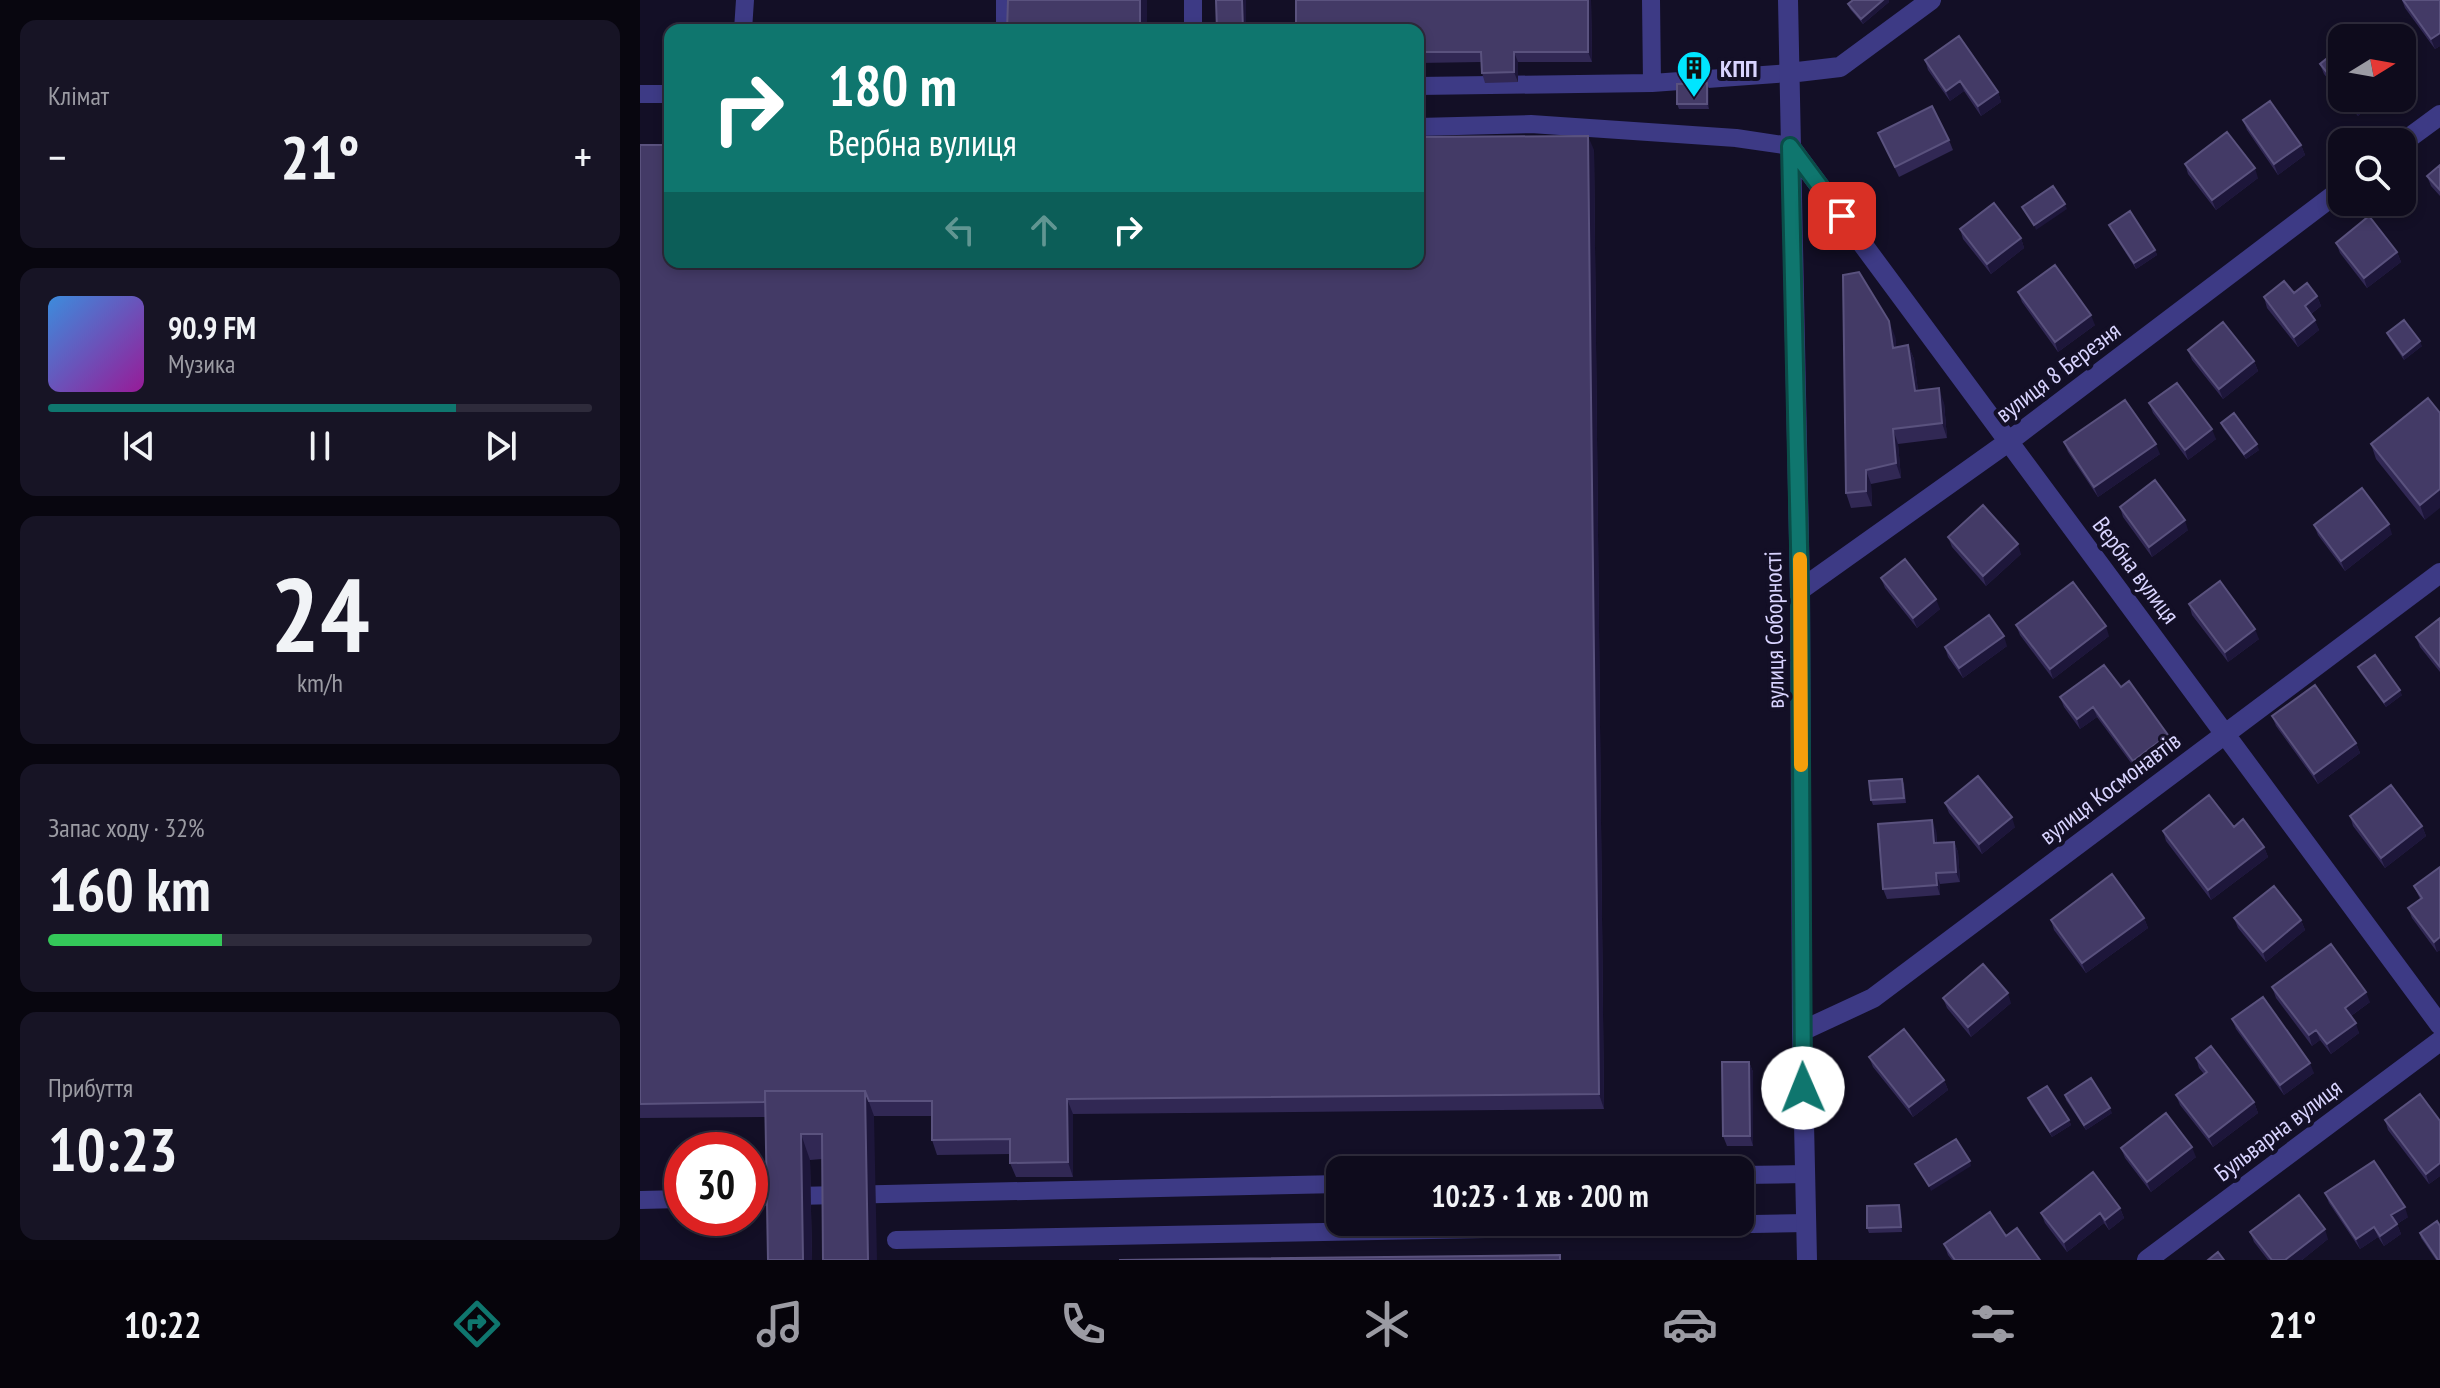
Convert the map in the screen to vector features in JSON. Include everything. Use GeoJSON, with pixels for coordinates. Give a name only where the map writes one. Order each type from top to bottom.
{"type":"FeatureCollection","features":[{"type":"Feature","properties":{"kind":"street","name":"вулиця Соборності"},"geometry":{"type":"LineString","coordinates":[[1788,0],[1800,590],[1802,1031],[1807,1260]]}},
{"type":"Feature","properties":{"kind":"street"},"geometry":{"type":"LineString","coordinates":[[1789,73],[1840,67],[1931,0]]}},
{"type":"Feature","properties":{"kind":"street"},"geometry":{"type":"LineString","coordinates":[[2416,133],[2440,115]]}},
{"type":"Feature","properties":{"kind":"street","name":"Вербна вулиця"},"geometry":{"type":"LineString","coordinates":[[1790,146],[2440,1025]]}},
{"type":"Feature","properties":{"kind":"street","name":"вулиця 8 Березня"},"geometry":{"type":"LineString","coordinates":[[1800,590],[2008,442],[2328,200]]}},
{"type":"Feature","properties":{"kind":"street","name":"вулиця Космонавтів"},"geometry":{"type":"LineString","coordinates":[[1802,1031],[1873,998],[2440,573]]}},
{"type":"Feature","properties":{"kind":"street","name":"Бульварна вулиця"},"geometry":{"type":"LineString","coordinates":[[2147,1260],[2440,1041]]}},
{"type":"Feature","properties":{"kind":"lane"},"geometry":{"type":"LineString","coordinates":[[743,24],[745,0]]}},
{"type":"Feature","properties":{"kind":"lane"},"geometry":{"type":"LineString","coordinates":[[1005,0],[1005,24]]}},
{"type":"Feature","properties":{"kind":"lane"},"geometry":{"type":"LineString","coordinates":[[1193,0],[1193,24]]}},
{"type":"Feature","properties":{"kind":"lane"},"geometry":{"type":"LineString","coordinates":[[1651,0],[1652,83]]}},
{"type":"Feature","properties":{"kind":"lane"},"geometry":{"type":"LineString","coordinates":[[1424,86],[1652,83],[1789,73]]}},
{"type":"Feature","properties":{"kind":"lane"},"geometry":{"type":"LineString","coordinates":[[640,94],[664,94]]}},
{"type":"Feature","properties":{"kind":"lane"},"geometry":{"type":"LineString","coordinates":[[1424,127],[1531,124],[1736,138],[1790,146]]}},
{"type":"Feature","properties":{"kind":"lane"},"geometry":{"type":"LineString","coordinates":[[1754,1175],[1805,1174]]}},
{"type":"Feature","properties":{"kind":"lane"},"geometry":{"type":"LineString","coordinates":[[768,1197],[1326,1184]]}},
{"type":"Feature","properties":{"kind":"lane"},"geometry":{"type":"LineString","coordinates":[[640,1200],[664,1199]]}},
{"type":"Feature","properties":{"kind":"lane"},"geometry":{"type":"LineString","coordinates":[[896,1240],[1806,1223]]}},
{"type":"Feature","properties":{"kind":"building"},"geometry":{"type":"Polygon","coordinates":[[[1008,0],[1140,0],[1140,24],[1007,24],[1008,0]]]}},
{"type":"Feature","properties":{"kind":"building"},"geometry":{"type":"Polygon","coordinates":[[[1216,0],[1242,0],[1243,24],[1217,24],[1216,0]]]}},
{"type":"Feature","properties":{"kind":"building"},"geometry":{"type":"Polygon","coordinates":[[[1296,0],[1588,0],[1588,52],[1514,52],[1514,72],[1482,73],[1481,52],[1424,52],[1424,24],[1296,24],[1296,0]]]}},
{"type":"Feature","properties":{"kind":"building"},"geometry":{"type":"Polygon","coordinates":[[[1853,0],[1883,0],[1861,19],[1848,4],[1853,0]]]}},
{"type":"Feature","properties":{"kind":"building"},"geometry":{"type":"Polygon","coordinates":[[[2403,0],[2440,0],[2440,33],[2431,39],[2403,0]]]}},
{"type":"Feature","properties":{"kind":"building"},"geometry":{"type":"Polygon","coordinates":[[[1959,36],[1998,92],[1978,106],[1960,81],[1946,91],[1925,60],[1959,36]]]}},
{"type":"Feature","properties":{"kind":"building"},"geometry":{"type":"Polygon","coordinates":[[[2328,57],[2328,74],[2320,64],[2328,57]]]}},
{"type":"Feature","properties":{"kind":"building","name":"КПП"},"geometry":{"type":"Polygon","coordinates":[[[1707,83],[1707,104],[1677,104],[1677,84],[1707,83]]]}},
{"type":"Feature","properties":{"kind":"building"},"geometry":{"type":"Polygon","coordinates":[[[2270,101],[2301,145],[2274,164],[2243,120],[2270,101]]]}},
{"type":"Feature","properties":{"kind":"building"},"geometry":{"type":"Polygon","coordinates":[[[1932,106],[1949,140],[1895,167],[1878,133],[1932,106]]]}},
{"type":"Feature","properties":{"kind":"building"},"geometry":{"type":"Polygon","coordinates":[[[2227,132],[2255,168],[2212,200],[2185,164],[2227,132]]]}},
{"type":"Feature","properties":{"kind":"building"},"geometry":{"type":"Polygon","coordinates":[[[1588,136],[1599,1094],[1067,1099],[1068,1162],[1010,1163],[1010,1139],[932,1140],[932,1101],[869,1101],[865,1091],[765,1091],[765,1102],[640,1104],[640,145],[664,145],[664,268],[1424,268],[1424,137],[1588,136]]]}},
{"type":"Feature","properties":{"kind":"building"},"geometry":{"type":"Polygon","coordinates":[[[2440,165],[2440,190],[2427,176],[2440,165]]]}},
{"type":"Feature","properties":{"kind":"building"},"geometry":{"type":"Polygon","coordinates":[[[2053,186],[2065,204],[2034,225],[2022,207],[2053,186]]]}},
{"type":"Feature","properties":{"kind":"building"},"geometry":{"type":"Polygon","coordinates":[[[1994,203],[2021,238],[1987,264],[1960,229],[1994,203]]]}},
{"type":"Feature","properties":{"kind":"building"},"geometry":{"type":"Polygon","coordinates":[[[2130,211],[2155,250],[2134,263],[2109,225],[2130,211]]]}},
{"type":"Feature","properties":{"kind":"building"},"geometry":{"type":"Polygon","coordinates":[[[2369,216],[2397,252],[2364,278],[2336,243],[2369,216]]]}},
{"type":"Feature","properties":{"kind":"building"},"geometry":{"type":"Polygon","coordinates":[[[2055,265],[2091,315],[2055,342],[2018,292],[2055,265]]]}},
{"type":"Feature","properties":{"kind":"building"},"geometry":{"type":"Polygon","coordinates":[[[1859,272],[1889,321],[1893,348],[1908,345],[1915,391],[1939,388],[1942,423],[1893,429],[1896,463],[1866,470],[1866,491],[1846,493],[1843,275],[1859,272]]]}},
{"type":"Feature","properties":{"kind":"building"},"geometry":{"type":"Polygon","coordinates":[[[2284,281],[2294,293],[2307,283],[2317,296],[2305,306],[2315,320],[2294,337],[2264,297],[2284,281]]]}},
{"type":"Feature","properties":{"kind":"building"},"geometry":{"type":"Polygon","coordinates":[[[2404,320],[2420,341],[2403,355],[2387,333],[2404,320]]]}},
{"type":"Feature","properties":{"kind":"building"},"geometry":{"type":"Polygon","coordinates":[[[2223,322],[2254,361],[2219,389],[2188,350],[2223,322]]]}},
{"type":"Feature","properties":{"kind":"building"},"geometry":{"type":"Polygon","coordinates":[[[2177,383],[2212,429],[2185,450],[2149,403],[2177,383]]]}},
{"type":"Feature","properties":{"kind":"building"},"geometry":{"type":"Polygon","coordinates":[[[2428,398],[2440,413],[2440,489],[2420,505],[2371,444],[2428,398]]]}},
{"type":"Feature","properties":{"kind":"building"},"geometry":{"type":"Polygon","coordinates":[[[2125,400],[2156,444],[2094,487],[2064,442],[2125,400]]]}},
{"type":"Feature","properties":{"kind":"building"},"geometry":{"type":"Polygon","coordinates":[[[2234,413],[2257,444],[2244,454],[2221,423],[2234,413]]]}},
{"type":"Feature","properties":{"kind":"building"},"geometry":{"type":"Polygon","coordinates":[[[2155,480],[2185,520],[2149,547],[2120,507],[2155,480]]]}},
{"type":"Feature","properties":{"kind":"building"},"geometry":{"type":"Polygon","coordinates":[[[2362,488],[2389,524],[2341,561],[2314,525],[2362,488]]]}},
{"type":"Feature","properties":{"kind":"building"},"geometry":{"type":"Polygon","coordinates":[[[1983,505],[2018,544],[1983,576],[1948,537],[1983,505]]]}},
{"type":"Feature","properties":{"kind":"building"},"geometry":{"type":"Polygon","coordinates":[[[1905,559],[1936,599],[1913,618],[1881,578],[1905,559]]]}},
{"type":"Feature","properties":{"kind":"building"},"geometry":{"type":"Polygon","coordinates":[[[2220,581],[2255,629],[2225,652],[2189,604],[2220,581]]]}},
{"type":"Feature","properties":{"kind":"building"},"geometry":{"type":"Polygon","coordinates":[[[2073,582],[2106,626],[2050,669],[2016,625],[2073,582]]]}},
{"type":"Feature","properties":{"kind":"building"},"geometry":{"type":"Polygon","coordinates":[[[1989,615],[2004,636],[1959,668],[1945,647],[1989,615]]]}},
{"type":"Feature","properties":{"kind":"building"},"geometry":{"type":"Polygon","coordinates":[[[2440,618],[2440,667],[2416,637],[2440,618]]]}},
{"type":"Feature","properties":{"kind":"building"},"geometry":{"type":"Polygon","coordinates":[[[2375,655],[2400,690],[2384,702],[2358,667],[2375,655]]]}},
{"type":"Feature","properties":{"kind":"building"},"geometry":{"type":"Polygon","coordinates":[[[2104,665],[2121,687],[2129,681],[2168,735],[2133,761],[2093,707],[2077,719],[2060,697],[2104,665]]]}},
{"type":"Feature","properties":{"kind":"building"},"geometry":{"type":"Polygon","coordinates":[[[2315,685],[2356,743],[2314,774],[2272,716],[2315,685]]]}},
{"type":"Feature","properties":{"kind":"building"},"geometry":{"type":"Polygon","coordinates":[[[1978,776],[2012,817],[1979,844],[1945,803],[1978,776]]]}},
{"type":"Feature","properties":{"kind":"building"},"geometry":{"type":"Polygon","coordinates":[[[1902,779],[1904,798],[1871,800],[1869,781],[1902,779]]]}},
{"type":"Feature","properties":{"kind":"building"},"geometry":{"type":"Polygon","coordinates":[[[2391,785],[2422,826],[2381,858],[2350,816],[2391,785]]]}},
{"type":"Feature","properties":{"kind":"building"},"geometry":{"type":"Polygon","coordinates":[[[2209,795],[2234,827],[2243,819],[2264,847],[2208,890],[2163,831],[2209,795]]]}},
{"type":"Feature","properties":{"kind":"building"},"geometry":{"type":"Polygon","coordinates":[[[1932,820],[1934,843],[1954,842],[1956,872],[1936,873],[1937,885],[1883,889],[1878,824],[1932,820]]]}},
{"type":"Feature","properties":{"kind":"building"},"geometry":{"type":"Polygon","coordinates":[[[2440,867],[2440,937],[2434,942],[2408,908],[2422,898],[2414,886],[2440,867]]]}},
{"type":"Feature","properties":{"kind":"building"},"geometry":{"type":"Polygon","coordinates":[[[2112,874],[2144,918],[2082,963],[2051,920],[2112,874]]]}},
{"type":"Feature","properties":{"kind":"building"},"geometry":{"type":"Polygon","coordinates":[[[2274,886],[2301,920],[2263,952],[2234,918],[2274,886]]]}},
{"type":"Feature","properties":{"kind":"building"},"geometry":{"type":"Polygon","coordinates":[[[2331,944],[2366,992],[2345,1008],[2356,1023],[2327,1044],[2316,1030],[2309,1035],[2272,987],[2331,944]]]}},
{"type":"Feature","properties":{"kind":"building"},"geometry":{"type":"Polygon","coordinates":[[[1983,964],[2008,993],[1968,1027],[1943,998],[1983,964]]]}},
{"type":"Feature","properties":{"kind":"building"},"geometry":{"type":"Polygon","coordinates":[[[2263,997],[2310,1063],[2280,1085],[2232,1019],[2263,997]]]}},
{"type":"Feature","properties":{"kind":"building"},"geometry":{"type":"Polygon","coordinates":[[[1904,1029],[1944,1080],[1909,1107],[1869,1057],[1904,1029]]]}},
{"type":"Feature","properties":{"kind":"building"},"geometry":{"type":"Polygon","coordinates":[[[2211,1046],[2254,1102],[2209,1137],[2176,1095],[2207,1072],[2196,1058],[2211,1046]]]}},
{"type":"Feature","properties":{"kind":"building"},"geometry":{"type":"Polygon","coordinates":[[[1722,1062],[1749,1062],[1750,1136],[1723,1136],[1722,1062]]]}},
{"type":"Feature","properties":{"kind":"building"},"geometry":{"type":"Polygon","coordinates":[[[2091,1078],[2110,1108],[2084,1125],[2065,1095],[2091,1078]]]}},
{"type":"Feature","properties":{"kind":"building"},"geometry":{"type":"Polygon","coordinates":[[[2047,1086],[2069,1120],[2050,1132],[2028,1098],[2047,1086]]]}},
{"type":"Feature","properties":{"kind":"building"},"geometry":{"type":"Polygon","coordinates":[[[765,1091],[865,1091],[868,1260],[823,1260],[822,1134],[801,1134],[803,1260],[768,1260],[765,1091]]]}},
{"type":"Feature","properties":{"kind":"building"},"geometry":{"type":"Polygon","coordinates":[[[2420,1094],[2440,1121],[2440,1163],[2426,1174],[2385,1120],[2420,1094]]]}},
{"type":"Feature","properties":{"kind":"building"},"geometry":{"type":"Polygon","coordinates":[[[2166,1113],[2192,1147],[2147,1182],[2121,1148],[2166,1113]]]}},
{"type":"Feature","properties":{"kind":"building"},"geometry":{"type":"Polygon","coordinates":[[[1956,1139],[1970,1161],[1929,1186],[1915,1164],[1956,1139]]]}},
{"type":"Feature","properties":{"kind":"building"},"geometry":{"type":"Polygon","coordinates":[[[2374,1161],[2405,1207],[2391,1215],[2397,1224],[2380,1236],[2374,1227],[2356,1239],[2325,1193],[2374,1161]]]}},
{"type":"Feature","properties":{"kind":"building"},"geometry":{"type":"Polygon","coordinates":[[[2093,1172],[2120,1208],[2105,1220],[2100,1213],[2064,1242],[2041,1213],[2093,1172]]]}},
{"type":"Feature","properties":{"kind":"building"},"geometry":{"type":"Polygon","coordinates":[[[2299,1195],[2325,1229],[2285,1260],[2272,1260],[2250,1232],[2299,1195]]]}},
{"type":"Feature","properties":{"kind":"building"},"geometry":{"type":"Polygon","coordinates":[[[1899,1205],[1901,1227],[1867,1228],[1867,1206],[1899,1205]]]}},
{"type":"Feature","properties":{"kind":"building"},"geometry":{"type":"Polygon","coordinates":[[[1990,1212],[2006,1236],[2017,1228],[2040,1260],[1955,1260],[1944,1244],[1990,1212]]]}},
{"type":"Feature","properties":{"kind":"building"},"geometry":{"type":"Polygon","coordinates":[[[2437,1221],[2440,1226],[2440,1260],[2420,1233],[2437,1221]]]}},
{"type":"Feature","properties":{"kind":"building"},"geometry":{"type":"Polygon","coordinates":[[[2218,1252],[2224,1260],[2208,1260],[2218,1252]]]}},
{"type":"Feature","properties":{"kind":"building"},"geometry":{"type":"Polygon","coordinates":[[[1560,1255],[1560,1260],[1119,1260],[1560,1255]]]}},
{"type":"Feature","properties":{"kind":"slow traffic"},"geometry":{"type":"LineString","coordinates":[[1800,559],[1801,765]]}},
{"type":"Feature","properties":{"kind":"place","name":"КПП"},"geometry":{"type":"Point","coordinates":[1694,99]}},
{"type":"Feature","properties":{"kind":"route"},"geometry":{"type":"LineString","coordinates":[[1803,1088],[1800,590],[1790,146],[1842,216]]}}]}
